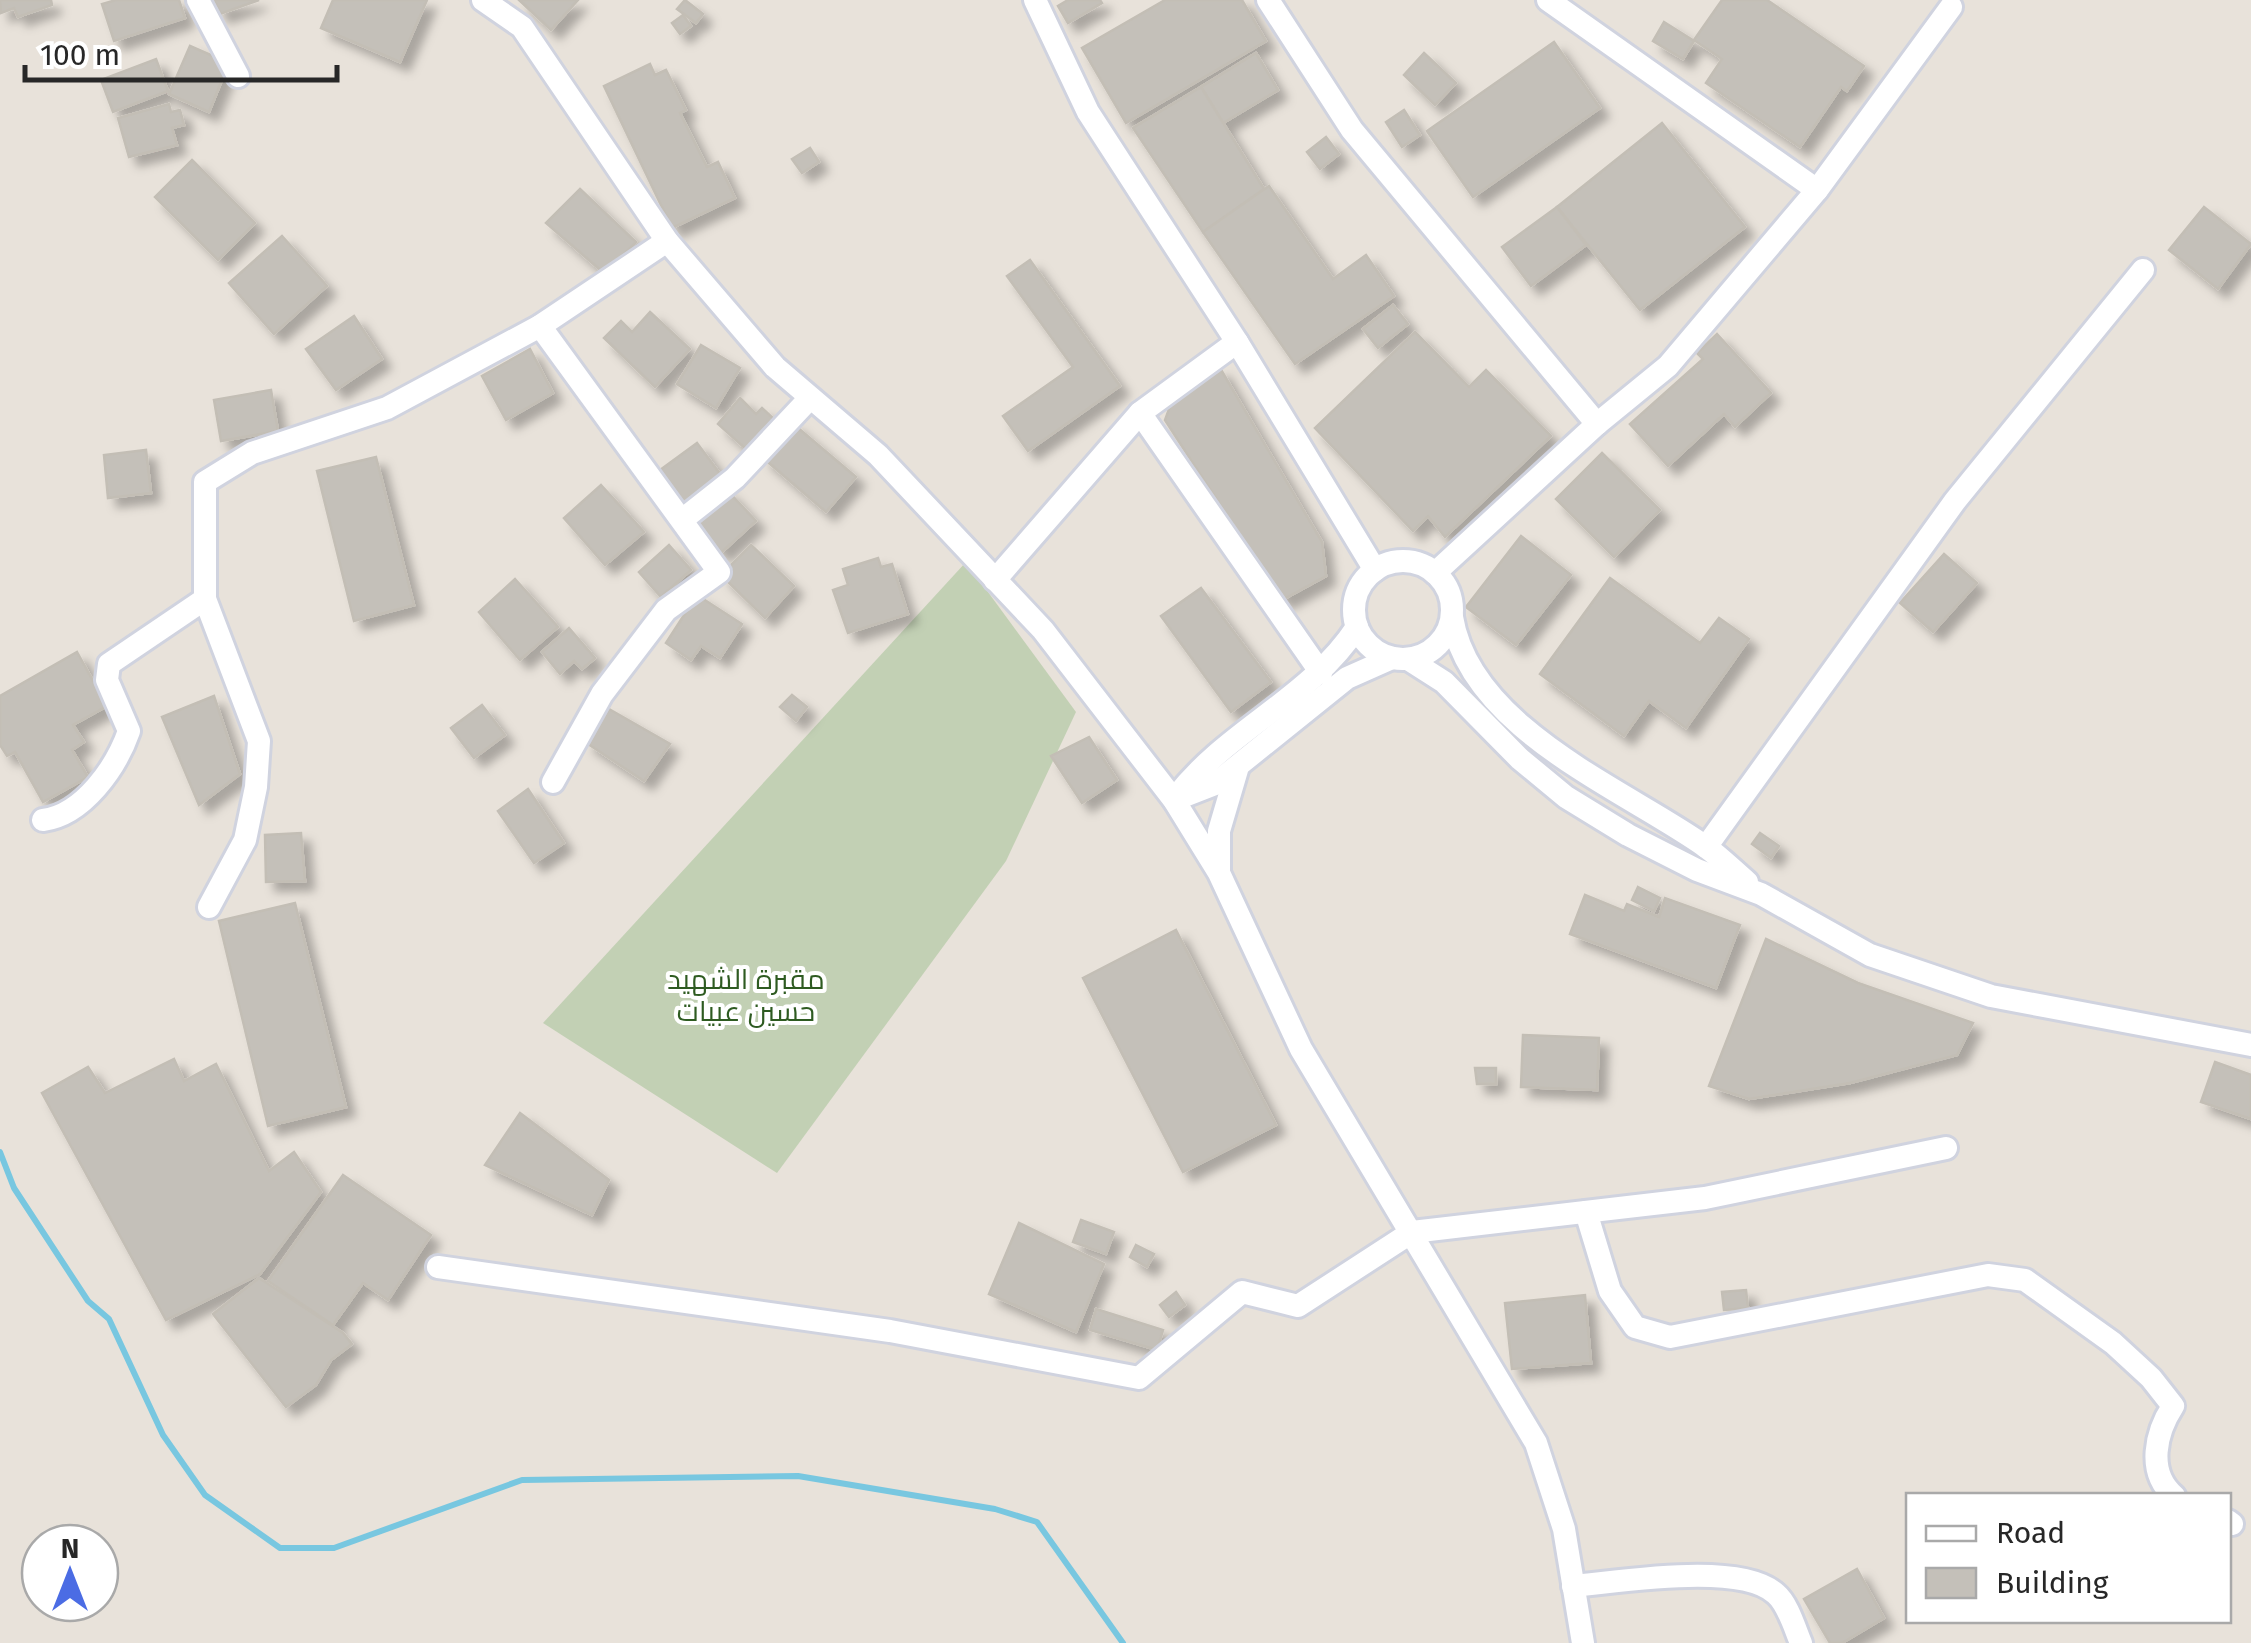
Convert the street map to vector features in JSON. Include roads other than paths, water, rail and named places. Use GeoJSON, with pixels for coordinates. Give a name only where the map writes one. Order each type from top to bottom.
{"type":"FeatureCollection","features":[{"type":"Feature","properties":{"kind":"street"},"geometry":{"type":"LineString","coordinates":[[198,0],[238,76]]}},
{"type":"Feature","properties":{"kind":"street"},"geometry":{"type":"LineString","coordinates":[[1035,0],[1088,112],[1237,342],[1375,570]]}},
{"type":"Feature","properties":{"kind":"street"},"geometry":{"type":"LineString","coordinates":[[1268,0],[1352,130],[1596,424]]}},
{"type":"Feature","properties":{"kind":"street"},"geometry":{"type":"LineString","coordinates":[[1548,0],[1816,190]]}},
{"type":"Feature","properties":{"kind":"street"},"geometry":{"type":"LineString","coordinates":[[497,3],[522,28],[667,241],[774,367],[878,455],[1043,630],[1174,800],[1219,874],[1301,1049],[1536,1444],[1564,1529],[1582,1643]]}},
{"type":"Feature","properties":{"kind":"street"},"geometry":{"type":"LineString","coordinates":[[1436,573],[1596,424],[1668,366],[1816,190],[1951,8]]}},
{"type":"Feature","properties":{"kind":"street"},"geometry":{"type":"LineString","coordinates":[[209,907],[245,840],[256,787],[259,741],[205,598],[205,482],[252,452],[387,408],[540,326],[667,241]]}},
{"type":"Feature","properties":{"kind":"street"},"geometry":{"type":"LineString","coordinates":[[1706,847],[1955,500],[2144,270]]}},
{"type":"Feature","properties":{"kind":"street"},"geometry":{"type":"LineString","coordinates":[[540,326],[718,572],[666,610],[602,694],[553,782]]}},
{"type":"Feature","properties":{"kind":"street"},"geometry":{"type":"LineString","coordinates":[[995,580],[1140,413],[1237,342]]}},
{"type":"Feature","properties":{"kind":"street"},"geometry":{"type":"LineString","coordinates":[[682,520],[735,478],[810,398]]}},
{"type":"Feature","properties":{"kind":"street"},"geometry":{"type":"LineString","coordinates":[[1140,413],[1321,674]]}},
{"type":"Feature","properties":{"kind":"street"},"geometry":{"type":"LineString","coordinates":[[1174,800],[1196,770],[1321,674],[1356,627],[1356,595],[1375,570],[1406,561],[1436,573],[1446,586],[1459,646],[1506,710],[1604,788],[1706,847],[1761,894]]}},
{"type":"Feature","properties":{"kind":"street"},"geometry":{"type":"LineString","coordinates":[[43,820],[66,818],[100,784],[124,746],[129,731],[107,680],[108,664],[205,598]]}},
{"type":"Feature","properties":{"kind":"street"},"geometry":{"type":"LineString","coordinates":[[1174,800],[1216,784],[1347,678],[1437,646],[1452,617]]}},
{"type":"Feature","properties":{"kind":"street"},"geometry":{"type":"LineString","coordinates":[[1356,627],[1377,652],[1400,658],[1444,682],[1520,759],[1566,797],[1697,870],[1761,894],[1870,955],[1991,996],[2251,1046]]}},
{"type":"Feature","properties":{"kind":"street"},"geometry":{"type":"LineString","coordinates":[[1219,874],[1219,831],[1225,798],[1238,767]]}},
{"type":"Feature","properties":{"kind":"street"},"geometry":{"type":"LineString","coordinates":[[438,1267],[890,1330],[1139,1378],[1242,1292],[1298,1306],[1412,1232],[1705,1198],[1946,1148]]}},
{"type":"Feature","properties":{"kind":"street"},"geometry":{"type":"LineString","coordinates":[[1586,1212],[1610,1291],[1635,1327],[1670,1337],[1988,1275],[2025,1280],[2113,1343],[2152,1378],[2173,1406],[2157,1430],[2156,1449],[2162,1478],[2172,1493]]}},
{"type":"Feature","properties":{"kind":"street"},"geometry":{"type":"LineString","coordinates":[[1573,1586],[1725,1577],[1755,1583],[1777,1594],[1802,1643]]}},
{"type":"Feature","properties":{"kind":"waterway"},"geometry":{"type":"LineString","coordinates":[[0,1152],[14,1188],[88,1301],[109,1319],[163,1435],[205,1495],[280,1548],[334,1548],[522,1480],[798,1476],[995,1509],[1037,1522],[1123,1643]]}},
{"type":"Feature","properties":{"kind":"park label","name":"مقبرة الشهيد حسين عبيات"},"geometry":{"type":"Point","coordinates":[746,995]}}]}
